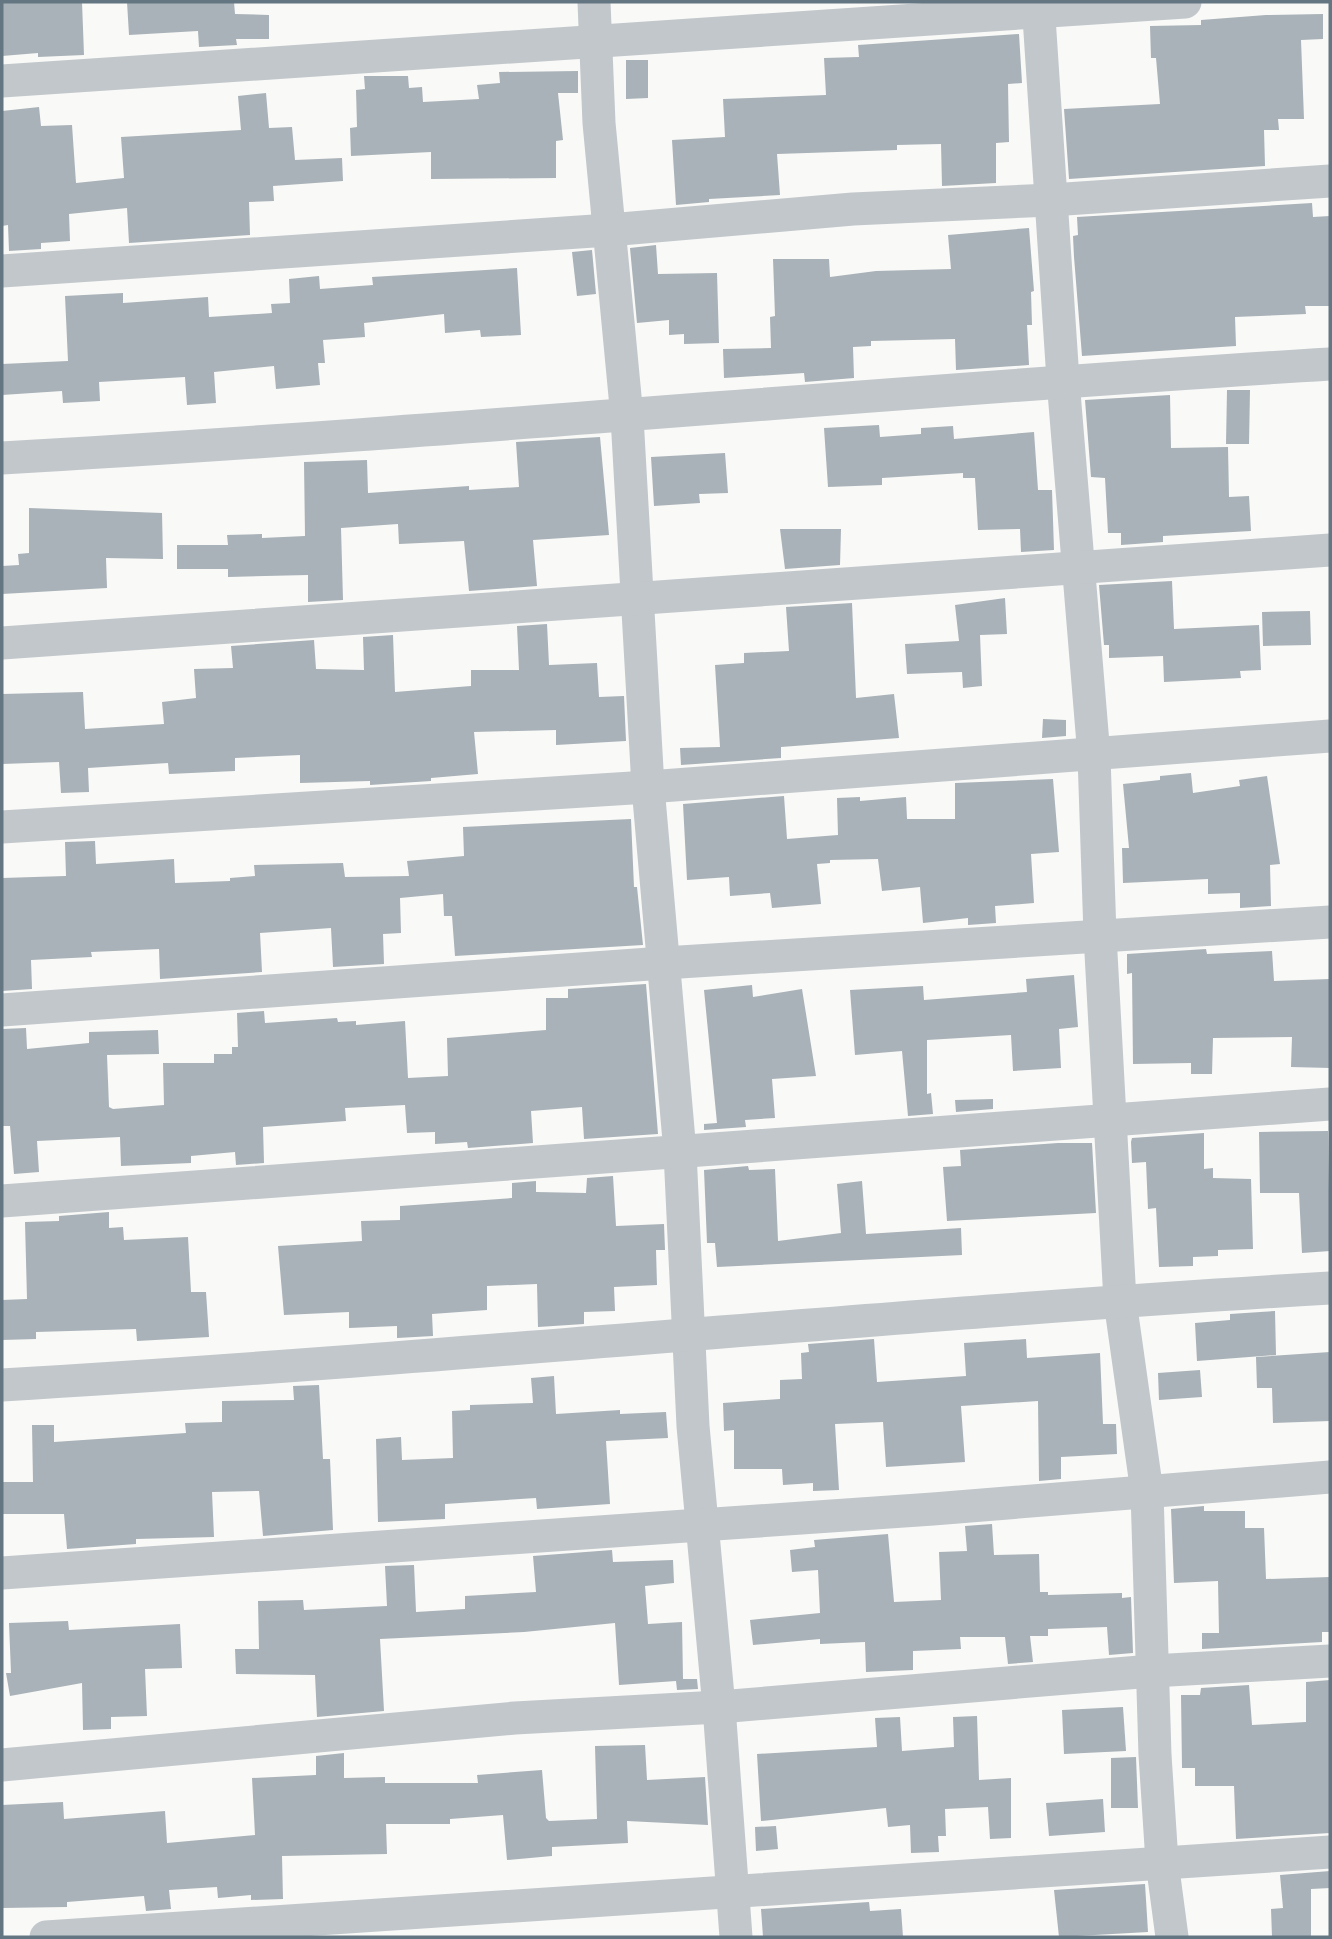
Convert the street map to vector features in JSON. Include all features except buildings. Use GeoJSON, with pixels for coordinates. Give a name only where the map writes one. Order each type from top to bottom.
{"type":"FeatureCollection","features":[{"type":"Feature","properties":{"kind":"street"},"geometry":{"type":"LineString","coordinates":[[594,2],[599,123],[627,416],[648,787],[680,1152],[687,1336],[736,1937]]}},
{"type":"Feature","properties":{"kind":"street"},"geometry":{"type":"LineString","coordinates":[[2,81],[1038,8],[1185,2]]}},
{"type":"Feature","properties":{"kind":"street"},"geometry":{"type":"LineString","coordinates":[[1038,8],[1063,380],[1094,755],[1100,934],[1109,1119],[1115,1167],[1120,1301],[1147,1492],[1152,1671],[1162,1862],[1172,1937]]}},
{"type":"Feature","properties":{"kind":"street"},"geometry":{"type":"LineString","coordinates":[[2,271],[609,230],[853,209],[1051,200],[1330,181]]}},
{"type":"Feature","properties":{"kind":"street"},"geometry":{"type":"LineString","coordinates":[[2,458],[261,443],[1063,380],[1330,364]]}},
{"type":"Feature","properties":{"kind":"street"},"geometry":{"type":"LineString","coordinates":[[2,643],[636,601],[1330,550]]}},
{"type":"Feature","properties":{"kind":"street"},"geometry":{"type":"LineString","coordinates":[[2,827],[648,787],[859,769],[1094,755],[1330,736]]}},
{"type":"Feature","properties":{"kind":"street"},"geometry":{"type":"LineString","coordinates":[[2,1010],[1100,934],[1330,922]]}},
{"type":"Feature","properties":{"kind":"street"},"geometry":{"type":"LineString","coordinates":[[2,1201],[1330,1104]]}},
{"type":"Feature","properties":{"kind":"street"},"geometry":{"type":"LineString","coordinates":[[2,1385],[286,1368],[1120,1301],[1330,1288]]}},
{"type":"Feature","properties":{"kind":"street"},"geometry":{"type":"LineString","coordinates":[[2,1573],[1330,1477]]}},
{"type":"Feature","properties":{"kind":"street"},"geometry":{"type":"LineString","coordinates":[[2,1765],[515,1718],[719,1707],[1152,1671],[1330,1661]]}},
{"type":"Feature","properties":{"kind":"street"},"geometry":{"type":"LineString","coordinates":[[46,1937],[1330,1852]]}}]}
